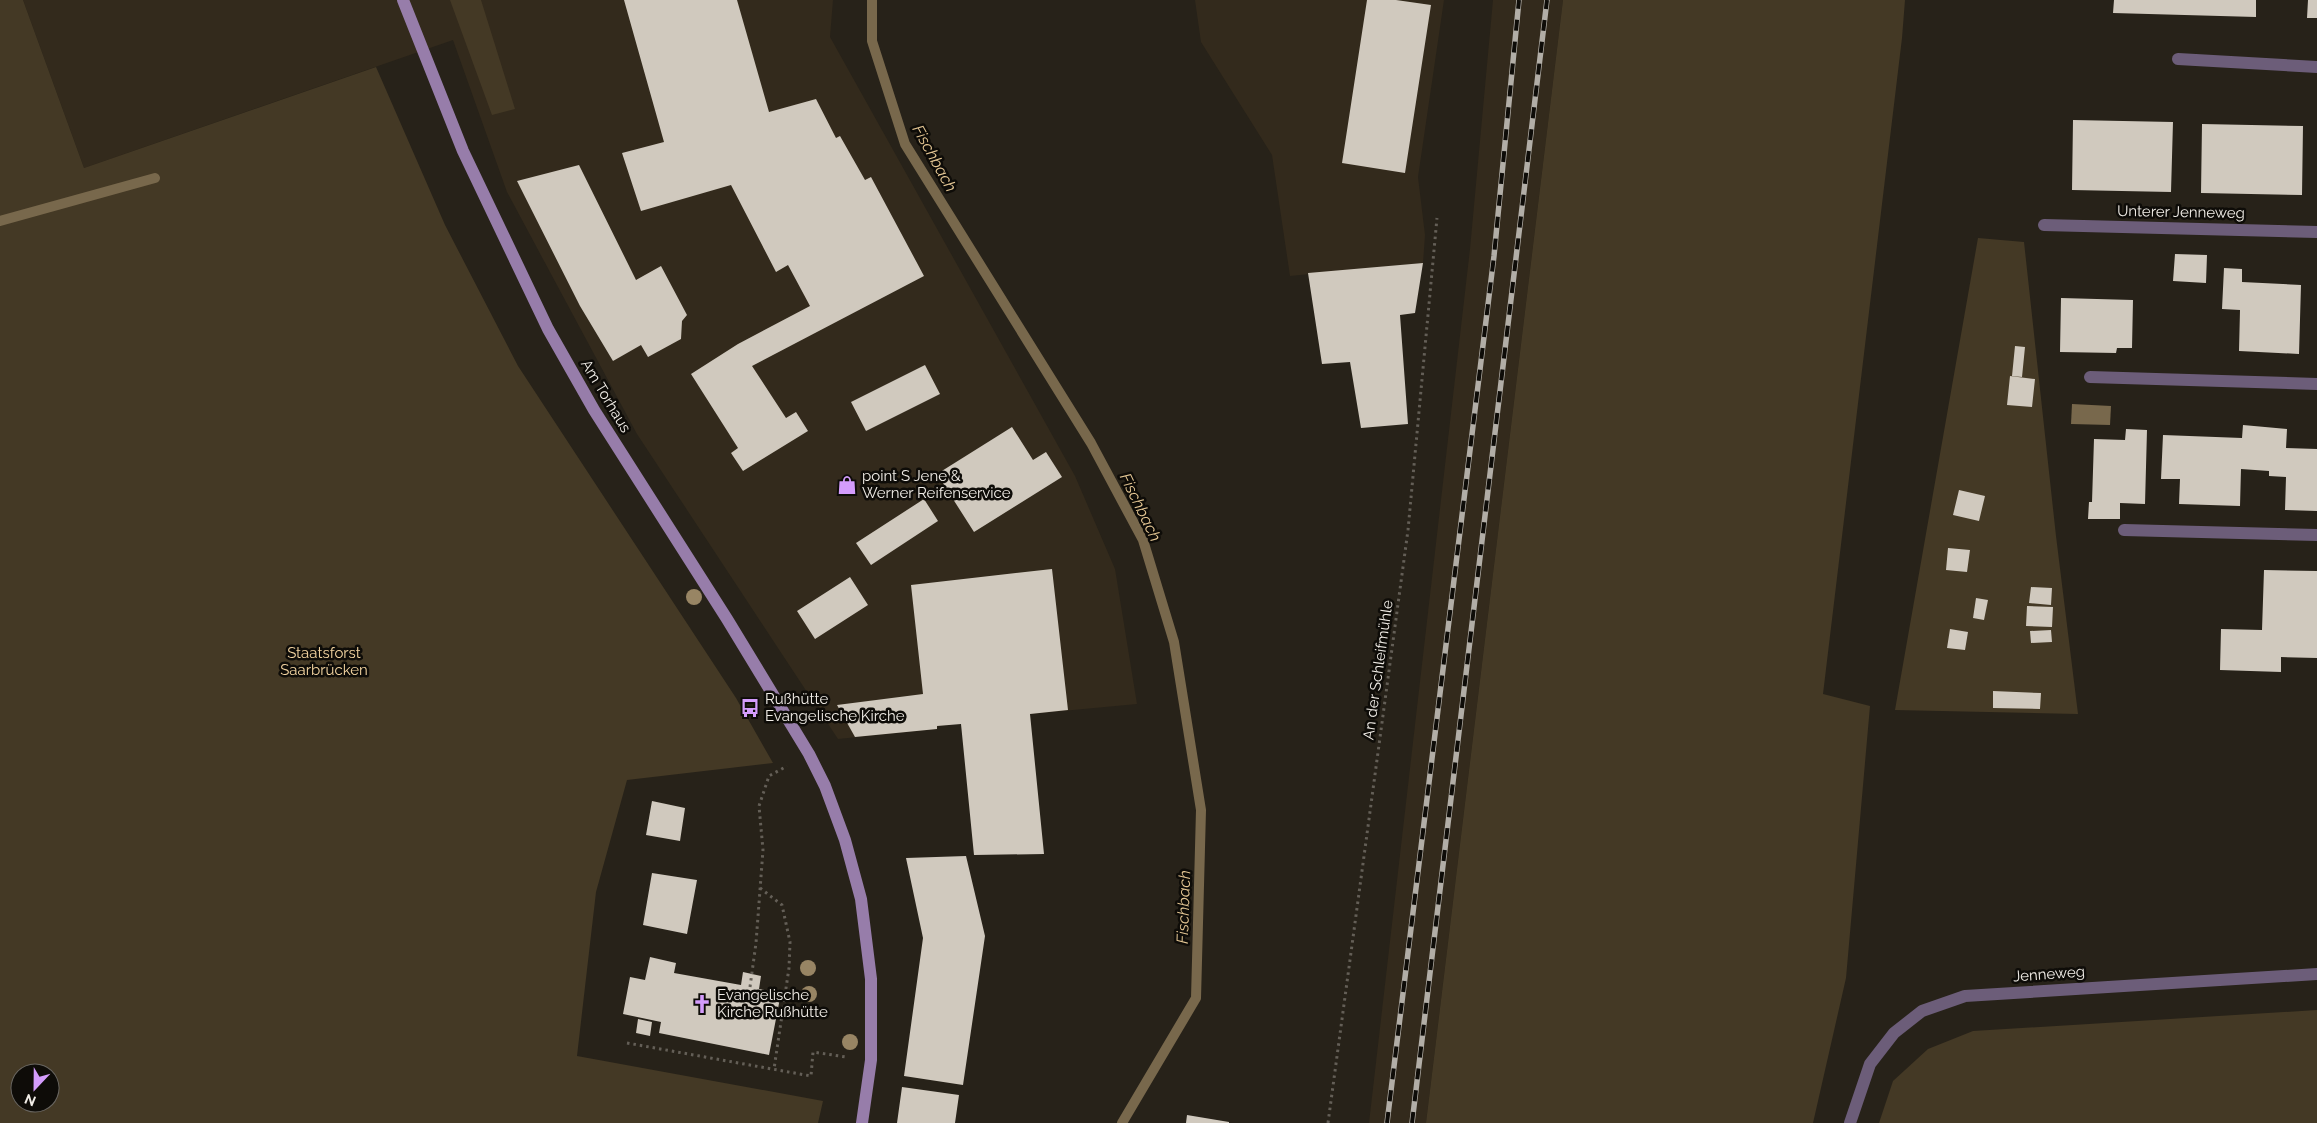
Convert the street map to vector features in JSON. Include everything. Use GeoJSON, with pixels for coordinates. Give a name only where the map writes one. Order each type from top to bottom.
{"type":"FeatureCollection","features":[{"type":"Feature","properties":{"kind":"main road","name":"Am Torhaus"},"geometry":{"type":"LineString","coordinates":[[403,0],[463,151],[548,329],[594,410],[727,619],[804,746],[825,786],[845,840],[861,899],[871,979],[871,1060],[862,1123]]}},
{"type":"Feature","properties":{"kind":"street"},"geometry":{"type":"LineString","coordinates":[[2178,59],[2317,67]]}},
{"type":"Feature","properties":{"kind":"street","name":"Unterer Jenneweg"},"geometry":{"type":"LineString","coordinates":[[2044,225],[2317,232]]}},
{"type":"Feature","properties":{"kind":"street"},"geometry":{"type":"LineString","coordinates":[[2090,377],[2317,384]]}},
{"type":"Feature","properties":{"kind":"street"},"geometry":{"type":"LineString","coordinates":[[2124,530],[2317,535]]}},
{"type":"Feature","properties":{"kind":"street","name":"Jenneweg"},"geometry":{"type":"LineString","coordinates":[[1850,1123],[1870,1064],[1894,1033],[1922,1011],[1965,996],[2317,974]]}},
{"type":"Feature","properties":{"kind":"path","name":"An der Schleifmühle"},"geometry":{"type":"LineString","coordinates":[[1328,1123],[1408,530],[1437,218]]}},
{"type":"Feature","properties":{"kind":"path"},"geometry":{"type":"LineString","coordinates":[[750,987],[756,944],[762,850],[759,806],[769,776],[777,771]]}},
{"type":"Feature","properties":{"kind":"path"},"geometry":{"type":"LineString","coordinates":[[760,888],[782,905],[790,942],[786,994],[774,1069]]}},
{"type":"Feature","properties":{"kind":"path"},"geometry":{"type":"LineString","coordinates":[[627,1043],[811,1076],[813,1052],[826,1054]]}},
{"type":"Feature","properties":{"kind":"shaded area"},"geometry":{"type":"Polygon","coordinates":[[[23,0],[833,0],[830,37],[1075,476],[1115,569],[1137,704],[1030,714],[938,726],[937,729],[838,739],[637,434],[507,192],[453,40],[84,168],[23,0]]]}},
{"type":"Feature","properties":{"kind":"shaded area"},"geometry":{"type":"Polygon","coordinates":[[[1195,0],[1444,0],[1418,177],[1425,235],[1423,263],[1290,276],[1272,155],[1201,42],[1195,0]]]}},
{"type":"Feature","properties":{"kind":"shaded area"},"geometry":{"type":"Polygon","coordinates":[[[1493,0],[1563,0],[1426,1123],[1369,1123],[1470,249],[1493,0]]]}},
{"type":"Feature","properties":{"kind":"shaded area"},"geometry":{"type":"Polygon","coordinates":[[[2072,404],[2111,406],[2110,425],[2071,424],[2072,404]]]}},
{"type":"Feature","properties":{"kind":"green space","name":"Staatsforst Saarbrücken"},"geometry":{"type":"Polygon","coordinates":[[[0,0],[23,0],[84,168],[376,67],[445,225],[518,366],[736,698],[773,763],[627,780],[596,892],[577,1056],[823,1101],[818,1123],[0,1123],[0,0]]]}},
{"type":"Feature","properties":{"kind":"green space"},"geometry":{"type":"Polygon","coordinates":[[[450,0],[481,0],[515,109],[492,115],[450,0]]]}},
{"type":"Feature","properties":{"kind":"green space"},"geometry":{"type":"Polygon","coordinates":[[[1563,0],[1905,0],[1823,694],[1870,706],[1846,978],[1813,1123],[1426,1123],[1563,0]]]}},
{"type":"Feature","properties":{"kind":"green space"},"geometry":{"type":"Polygon","coordinates":[[[1978,238],[2024,242],[2056,536],[2078,714],[1895,710],[1978,238]]]}},
{"type":"Feature","properties":{"kind":"green space"},"geometry":{"type":"Polygon","coordinates":[[[2317,1010],[2317,1123],[1879,1123],[1893,1081],[1928,1049],[1973,1031],[2317,1010]]]}},
{"type":"Feature","properties":{"kind":"building"},"geometry":{"type":"Polygon","coordinates":[[[624,0],[737,0],[769,112],[816,99],[836,138],[840,136],[865,180],[871,177],[924,276],[752,366],[786,418],[796,412],[808,431],[743,471],[731,453],[738,448],[691,374],[738,344],[810,306],[788,265],[776,272],[731,185],[641,211],[622,153],[664,142],[624,0]]]}},
{"type":"Feature","properties":{"kind":"building"},"geometry":{"type":"Polygon","coordinates":[[[1367,0],[1396,0],[1431,5],[1405,173],[1342,163],[1367,0]]]}},
{"type":"Feature","properties":{"kind":"building"},"geometry":{"type":"Polygon","coordinates":[[[2114,0],[2256,0],[2256,17],[2113,13],[2114,0]]]}},
{"type":"Feature","properties":{"kind":"building"},"geometry":{"type":"Polygon","coordinates":[[[2308,0],[2317,0],[2317,18],[2307,18],[2308,0]]]}},
{"type":"Feature","properties":{"kind":"building"},"geometry":{"type":"Polygon","coordinates":[[[2073,120],[2173,122],[2171,192],[2072,190],[2073,120]]]}},
{"type":"Feature","properties":{"kind":"building"},"geometry":{"type":"Polygon","coordinates":[[[2202,124],[2303,126],[2302,195],[2201,193],[2202,124]]]}},
{"type":"Feature","properties":{"kind":"building"},"geometry":{"type":"Polygon","coordinates":[[[579,165],[636,280],[661,266],[687,315],[682,321],[681,339],[648,357],[641,345],[613,361],[580,306],[517,181],[579,165]]]}},
{"type":"Feature","properties":{"kind":"building"},"geometry":{"type":"Polygon","coordinates":[[[2175,254],[2207,255],[2206,283],[2173,281],[2175,254]]]}},
{"type":"Feature","properties":{"kind":"building"},"geometry":{"type":"Polygon","coordinates":[[[1423,263],[1415,313],[1400,315],[1408,424],[1361,428],[1350,362],[1322,364],[1308,273],[1423,263]]]}},
{"type":"Feature","properties":{"kind":"building"},"geometry":{"type":"Polygon","coordinates":[[[2224,268],[2242,269],[2242,282],[2301,285],[2299,354],[2239,351],[2240,310],[2222,309],[2224,268]]]}},
{"type":"Feature","properties":{"kind":"building"},"geometry":{"type":"Polygon","coordinates":[[[2061,298],[2133,300],[2132,348],[2117,348],[2116,353],[2060,352],[2061,298]]]}},
{"type":"Feature","properties":{"kind":"building"},"geometry":{"type":"Polygon","coordinates":[[[2015,346],[2025,347],[2022,377],[2012,376],[2015,346]]]}},
{"type":"Feature","properties":{"kind":"building"},"geometry":{"type":"Polygon","coordinates":[[[925,365],[940,394],[866,431],[851,402],[925,365]]]}},
{"type":"Feature","properties":{"kind":"building"},"geometry":{"type":"Polygon","coordinates":[[[2010,376],[2035,379],[2032,407],[2007,405],[2010,376]]]}},
{"type":"Feature","properties":{"kind":"building"},"geometry":{"type":"Polygon","coordinates":[[[2243,425],[2287,429],[2286,448],[2317,449],[2317,511],[2285,510],[2286,477],[2269,476],[2269,471],[2241,469],[2240,506],[2179,504],[2180,479],[2161,479],[2163,435],[2242,438],[2243,425]]]}},
{"type":"Feature","properties":{"kind":"building"},"geometry":{"type":"Polygon","coordinates":[[[1012,427],[1033,460],[1046,452],[1062,477],[974,532],[937,474],[1012,427]]]}},
{"type":"Feature","properties":{"kind":"building"},"geometry":{"type":"Polygon","coordinates":[[[2126,429],[2147,430],[2145,504],[2120,503],[2120,519],[2088,519],[2089,502],[2092,502],[2094,439],[2125,440],[2126,429]]]}},
{"type":"Feature","properties":{"kind":"building"},"geometry":{"type":"Polygon","coordinates":[[[1959,490],[1985,496],[1979,521],[1953,515],[1959,490]]]}},
{"type":"Feature","properties":{"kind":"building"},"geometry":{"type":"Polygon","coordinates":[[[924,499],[938,521],[871,565],[856,543],[924,499]]]}},
{"type":"Feature","properties":{"kind":"building"},"geometry":{"type":"Polygon","coordinates":[[[1948,548],[1970,550],[1967,572],[1946,570],[1948,548]]]}},
{"type":"Feature","properties":{"kind":"building"},"geometry":{"type":"Polygon","coordinates":[[[1052,569],[1068,710],[1030,714],[1044,854],[974,855],[961,724],[937,726],[937,729],[855,737],[837,705],[923,694],[911,585],[1052,569]]]}},
{"type":"Feature","properties":{"kind":"building"},"geometry":{"type":"Polygon","coordinates":[[[2264,570],[2317,571],[2317,658],[2281,657],[2281,672],[2220,670],[2221,629],[2262,630],[2264,570]]]}},
{"type":"Feature","properties":{"kind":"building"},"geometry":{"type":"Polygon","coordinates":[[[850,577],[868,605],[815,639],[797,611],[850,577]]]}},
{"type":"Feature","properties":{"kind":"building"},"geometry":{"type":"Polygon","coordinates":[[[2031,587],[2052,588],[2051,605],[2029,603],[2031,587]]]}},
{"type":"Feature","properties":{"kind":"building"},"geometry":{"type":"Polygon","coordinates":[[[1976,598],[1988,600],[1984,620],[1973,618],[1976,598]]]}},
{"type":"Feature","properties":{"kind":"building"},"geometry":{"type":"Polygon","coordinates":[[[2027,606],[2053,607],[2052,627],[2026,626],[2027,606]]]}},
{"type":"Feature","properties":{"kind":"building"},"geometry":{"type":"Polygon","coordinates":[[[1950,629],[1968,632],[1965,650],[1947,648],[1950,629]]]}},
{"type":"Feature","properties":{"kind":"building"},"geometry":{"type":"Polygon","coordinates":[[[2051,630],[2052,642],[2031,643],[2030,631],[2051,630]]]}},
{"type":"Feature","properties":{"kind":"building"},"geometry":{"type":"Polygon","coordinates":[[[1993,691],[2041,693],[2040,709],[1993,708],[1993,691]]]}},
{"type":"Feature","properties":{"kind":"building"},"geometry":{"type":"Polygon","coordinates":[[[652,801],[685,808],[680,841],[646,835],[652,801]]]}},
{"type":"Feature","properties":{"kind":"building"},"geometry":{"type":"Polygon","coordinates":[[[966,856],[985,936],[963,1085],[904,1076],[923,938],[906,858],[966,856]]]}},
{"type":"Feature","properties":{"kind":"building"},"geometry":{"type":"Polygon","coordinates":[[[652,873],[697,880],[687,934],[643,925],[652,873]]]}},
{"type":"Feature","properties":{"kind":"building","name":"Evangelische Kirche Rußhütte"},"geometry":{"type":"Polygon","coordinates":[[[650,957],[676,963],[674,973],[741,985],[743,972],[761,976],[759,989],[781,993],[769,1055],[659,1033],[661,1022],[623,1014],[630,977],[645,980],[650,957]]]}},
{"type":"Feature","properties":{"kind":"building"},"geometry":{"type":"Polygon","coordinates":[[[638,1019],[652,1022],[650,1036],[636,1033],[638,1019]]]}},
{"type":"Feature","properties":{"kind":"building"},"geometry":{"type":"Polygon","coordinates":[[[902,1087],[959,1095],[955,1123],[897,1123],[902,1087]]]}},
{"type":"Feature","properties":{"kind":"building"},"geometry":{"type":"Polygon","coordinates":[[[1187,1115],[1229,1122],[1229,1123],[1186,1123],[1187,1115]]]}},
{"type":"Feature","properties":{"kind":"waterway","name":"Fischbach"},"geometry":{"type":"LineString","coordinates":[[872,0],[872,41],[905,144],[1091,443],[1143,540],[1174,642],[1201,810],[1196,998],[1122,1123]]}},
{"type":"Feature","properties":{"kind":"waterway"},"geometry":{"type":"LineString","coordinates":[[0,221],[155,178]]}},
{"type":"Feature","properties":{"kind":"railway"},"geometry":{"type":"LineString","coordinates":[[1387,1123],[1494,256],[1519,0]]}},
{"type":"Feature","properties":{"kind":"railway"},"geometry":{"type":"LineString","coordinates":[[1412,1123],[1547,0]]}},
{"type":"Feature","properties":{"kind":"place","name":"point S Jene & Werner Reifenservice"},"geometry":{"type":"Point","coordinates":[847,485]}},
{"type":"Feature","properties":{"kind":"place","name":"Rußhütte Evangelische Kirche"},"geometry":{"type":"Point","coordinates":[750,708]}},
{"type":"Feature","properties":{"kind":"place","name":"Evangelische Kirche Rußhütte"},"geometry":{"type":"Point","coordinates":[702,1004]}}]}
